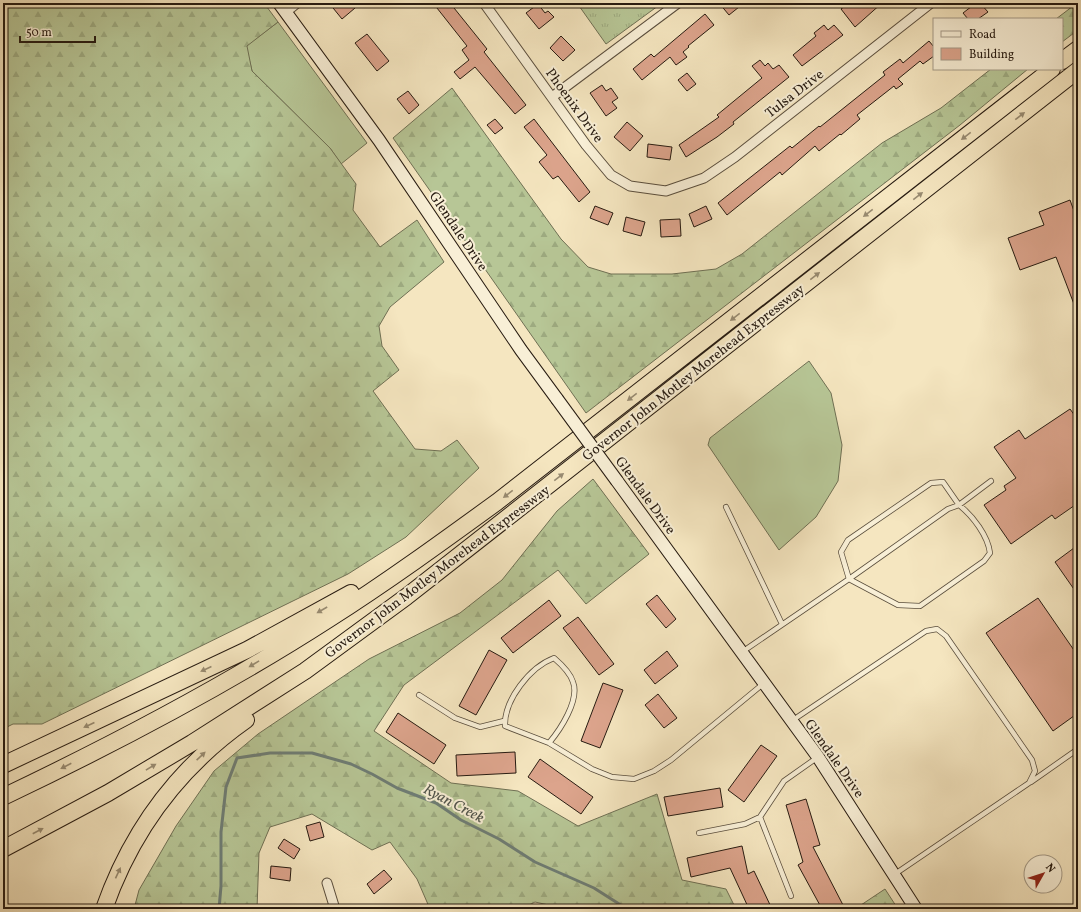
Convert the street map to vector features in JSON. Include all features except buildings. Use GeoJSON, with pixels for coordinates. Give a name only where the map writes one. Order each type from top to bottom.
{"type":"FeatureCollection","features":[{"type":"Feature","properties":{"kind":"highway"},"geometry":{"type":"LineString","coordinates":[[1063,60],[1078,49]]}},
{"type":"Feature","properties":{"kind":"highway","name":"Governor John Motley Morehead Expressway"},"geometry":{"type":"LineString","coordinates":[[3,797],[119,739],[288,644],[328,620],[418,560],[497,502],[1051,70]]}},
{"type":"Feature","properties":{"kind":"highway","name":"Governor John Motley Morehead Expressway"},"geometry":{"type":"LineString","coordinates":[[305,671],[406,597],[1078,70]]}},
{"type":"Feature","properties":{"kind":"highway"},"geometry":{"type":"LineString","coordinates":[[3,765],[247,650],[314,614],[394,566],[418,560]]}},
{"type":"Feature","properties":{"kind":"highway"},"geometry":{"type":"LineString","coordinates":[[3,849],[108,793],[192,743],[305,671]]}},
{"type":"Feature","properties":{"kind":"highway"},"geometry":{"type":"LineString","coordinates":[[104,909],[132,845],[157,806],[174,785],[200,757],[226,735],[285,694],[305,671]]}},
{"type":"Feature","properties":{"kind":"street"},"geometry":{"type":"LineString","coordinates":[[283,8],[297,3]]}},
{"type":"Feature","properties":{"kind":"street","name":"Phoenix Drive"},"geometry":{"type":"LineString","coordinates":[[484,3],[586,145],[611,175],[630,186],[666,191]]}},
{"type":"Feature","properties":{"kind":"street"},"geometry":{"type":"LineString","coordinates":[[552,97],[678,3]]}},
{"type":"Feature","properties":{"kind":"street","name":"Tulsa Drive"},"geometry":{"type":"LineString","coordinates":[[666,191],[704,178],[735,157],[931,3]]}},
{"type":"Feature","properties":{"kind":"street","name":"Glendale Drive"},"geometry":{"type":"LineString","coordinates":[[283,8],[379,140],[521,350],[740,653],[818,758],[916,909]]}},
{"type":"Feature","properties":{"kind":"street"},"geometry":{"type":"LineString","coordinates":[[326,883],[335,909]]}},
{"type":"Feature","properties":{"kind":"lane"},"geometry":{"type":"LineString","coordinates":[[740,653],[849,579],[948,509],[959,506],[991,481]]}},
{"type":"Feature","properties":{"kind":"lane"},"geometry":{"type":"LineString","coordinates":[[943,482],[959,506],[967,512],[989,544],[990,553],[984,561],[920,606],[898,605],[849,579],[841,552],[848,540],[931,483],[943,482]]}},
{"type":"Feature","properties":{"kind":"lane"},"geometry":{"type":"LineString","coordinates":[[726,507],[782,624]]}},
{"type":"Feature","properties":{"kind":"lane"},"geometry":{"type":"LineString","coordinates":[[791,722],[926,631],[937,629],[946,636],[1032,760],[1035,771],[1029,783]]}},
{"type":"Feature","properties":{"kind":"lane"},"geometry":{"type":"LineString","coordinates":[[550,743],[560,730],[573,702],[574,682],[554,658],[545,662],[525,678],[504,715],[505,726],[550,743],[592,769],[612,777],[634,779],[654,771],[671,760],[763,684]]}},
{"type":"Feature","properties":{"kind":"lane"},"geometry":{"type":"LineString","coordinates":[[419,695],[456,718],[480,727],[504,721]]}},
{"type":"Feature","properties":{"kind":"lane"},"geometry":{"type":"LineString","coordinates":[[894,875],[1078,749]]}},
{"type":"Feature","properties":{"kind":"lane"},"geometry":{"type":"LineString","coordinates":[[700,833],[745,824],[760,817],[784,781],[818,758]]}},
{"type":"Feature","properties":{"kind":"lane"},"geometry":{"type":"LineString","coordinates":[[760,817],[791,896]]}},
{"type":"Feature","properties":{"kind":"green space"},"geometry":{"type":"Polygon","coordinates":[[[3,3],[264,3],[278,22],[247,46],[252,71],[330,148],[356,184],[353,210],[380,247],[417,220],[444,262],[390,307],[379,326],[382,346],[399,370],[373,391],[415,449],[441,451],[457,440],[479,468],[406,537],[348,574],[42,724],[13,724],[3,729],[3,3]]]}},
{"type":"Feature","properties":{"kind":"green space"},"geometry":{"type":"Polygon","coordinates":[[[577,3],[662,3],[606,44],[577,3]]]}},
{"type":"Feature","properties":{"kind":"green space"},"geometry":{"type":"Polygon","coordinates":[[[1077,3],[1078,30],[1063,41],[1063,18],[1057,18],[1077,3]]]}},
{"type":"Feature","properties":{"kind":"green space"},"geometry":{"type":"Polygon","coordinates":[[[278,22],[367,143],[341,164],[330,148],[252,71],[246,46],[278,22]]]}},
{"type":"Feature","properties":{"kind":"green space"},"geometry":{"type":"Polygon","coordinates":[[[990,70],[1027,70],[960,125],[586,413],[393,138],[452,88],[561,239],[588,267],[611,274],[672,274],[716,269],[742,254],[882,143],[941,108],[990,70]]]}},
{"type":"Feature","properties":{"kind":"green space"},"geometry":{"type":"Polygon","coordinates":[[[809,361],[831,393],[842,445],[838,481],[816,517],[779,550],[708,445],[710,438],[809,361]]]}},
{"type":"Feature","properties":{"kind":"green space"},"geometry":{"type":"Polygon","coordinates":[[[593,479],[649,554],[586,604],[558,570],[404,685],[374,731],[451,783],[518,791],[578,826],[657,794],[682,880],[726,889],[736,909],[567,909],[535,902],[521,909],[430,909],[417,879],[390,842],[372,850],[312,814],[270,827],[259,853],[257,909],[134,909],[139,890],[176,826],[214,771],[258,734],[369,659],[460,613],[502,580],[557,511],[593,479]]]}},
{"type":"Feature","properties":{"kind":"green space"},"geometry":{"type":"Polygon","coordinates":[[[885,889],[898,909],[855,909],[885,889]]]}},
{"type":"Feature","properties":{"kind":"waterway","name":"Ryan Creek"},"geometry":{"type":"LineString","coordinates":[[219,909],[221,886],[221,832],[226,787],[237,758],[270,753],[312,753],[351,764],[397,788],[436,803],[461,820],[499,839],[535,862],[594,888],[627,909]]}}]}
